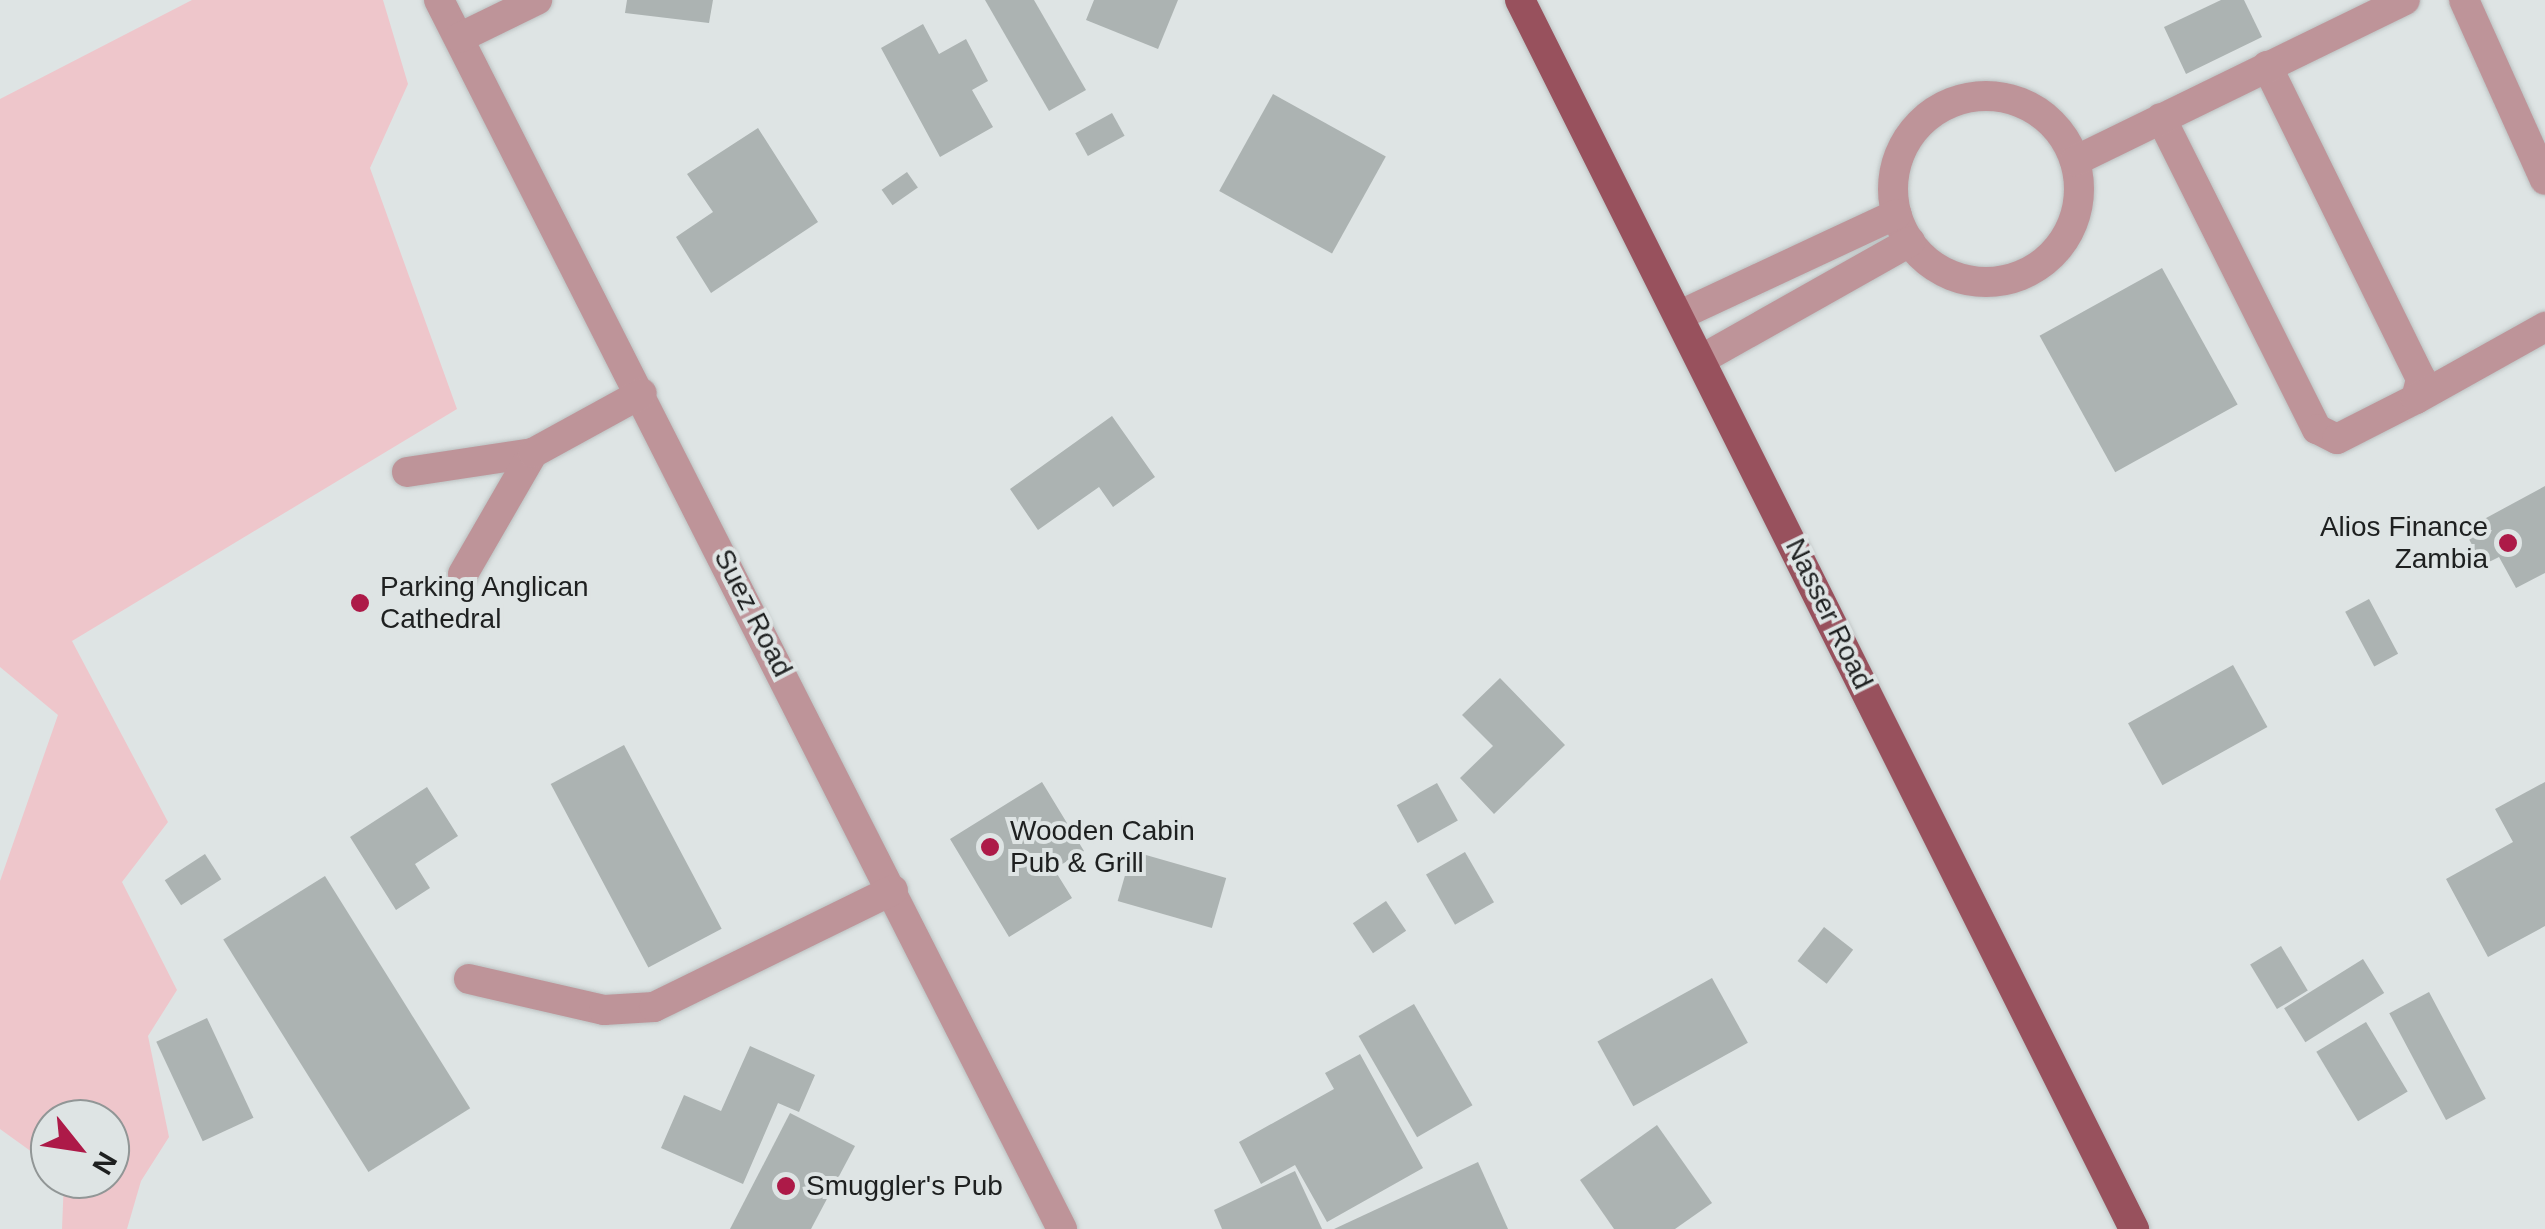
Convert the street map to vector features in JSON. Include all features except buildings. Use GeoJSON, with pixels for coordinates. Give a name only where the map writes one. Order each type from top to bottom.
{"type":"FeatureCollection","features":[{"type":"Feature","properties":{"kind":"main road","name":"Nasser Road"},"geometry":{"type":"LineString","coordinates":[[1520,0],[2134,1229]]}},
{"type":"Feature","properties":{"kind":"street","name":"Suez Road"},"geometry":{"type":"LineString","coordinates":[[439,0],[1062,1229]]}},
{"type":"Feature","properties":{"kind":"street"},"geometry":{"type":"LineString","coordinates":[[459,38],[537,0]]}},
{"type":"Feature","properties":{"kind":"street"},"geometry":{"type":"LineString","coordinates":[[2074,161],[2405,0]]}},
{"type":"Feature","properties":{"kind":"street"},"geometry":{"type":"LineString","coordinates":[[2464,0],[2545,180]]}},
{"type":"Feature","properties":{"kind":"street"},"geometry":{"type":"LineString","coordinates":[[2267,66],[2418,364],[2416,400]]}},
{"type":"Feature","properties":{"kind":"street"},"geometry":{"type":"LineString","coordinates":[[1953,101],[2026,106],[2074,161],[2079,201],[2066,239],[2018,276],[1960,277],[1910,242],[1896,214],[1902,144],[1953,101]]}},
{"type":"Feature","properties":{"kind":"street"},"geometry":{"type":"LineString","coordinates":[[2162,118],[2317,429],[2337,440],[2545,327]]}},
{"type":"Feature","properties":{"kind":"street"},"geometry":{"type":"LineString","coordinates":[[1680,315],[1896,214]]}},
{"type":"Feature","properties":{"kind":"street"},"geometry":{"type":"LineString","coordinates":[[1702,359],[1910,242]]}},
{"type":"Feature","properties":{"kind":"street"},"geometry":{"type":"LineString","coordinates":[[407,472],[533,453],[642,394]]}},
{"type":"Feature","properties":{"kind":"street"},"geometry":{"type":"LineString","coordinates":[[463,574],[533,453]]}},
{"type":"Feature","properties":{"kind":"street"},"geometry":{"type":"LineString","coordinates":[[469,979],[604,1010],[654,1007],[892,890]]}},
{"type":"Feature","properties":{"kind":"shaded area"},"geometry":{"type":"Polygon","coordinates":[[[192,0],[383,0],[408,84],[370,168],[457,409],[72,641],[168,822],[122,882],[177,990],[148,1036],[169,1137],[141,1181],[127,1229],[62,1229],[63,1199],[130,1199],[130,1099],[30,1099],[30,1151],[0,1129],[0,881],[58,715],[0,667],[0,99],[192,0]]]}},
{"type":"Feature","properties":{"kind":"place","name":"Alios Finance Zambia"},"geometry":{"type":"Point","coordinates":[2508,543]}},
{"type":"Feature","properties":{"kind":"place","name":"Parking Anglican Cathedral"},"geometry":{"type":"Point","coordinates":[360,603]}},
{"type":"Feature","properties":{"kind":"place","name":"Wooden Cabin Pub & Grill"},"geometry":{"type":"Point","coordinates":[990,847]}},
{"type":"Feature","properties":{"kind":"place","name":"Smuggler's Pub"},"geometry":{"type":"Point","coordinates":[786,1186]}}]}
